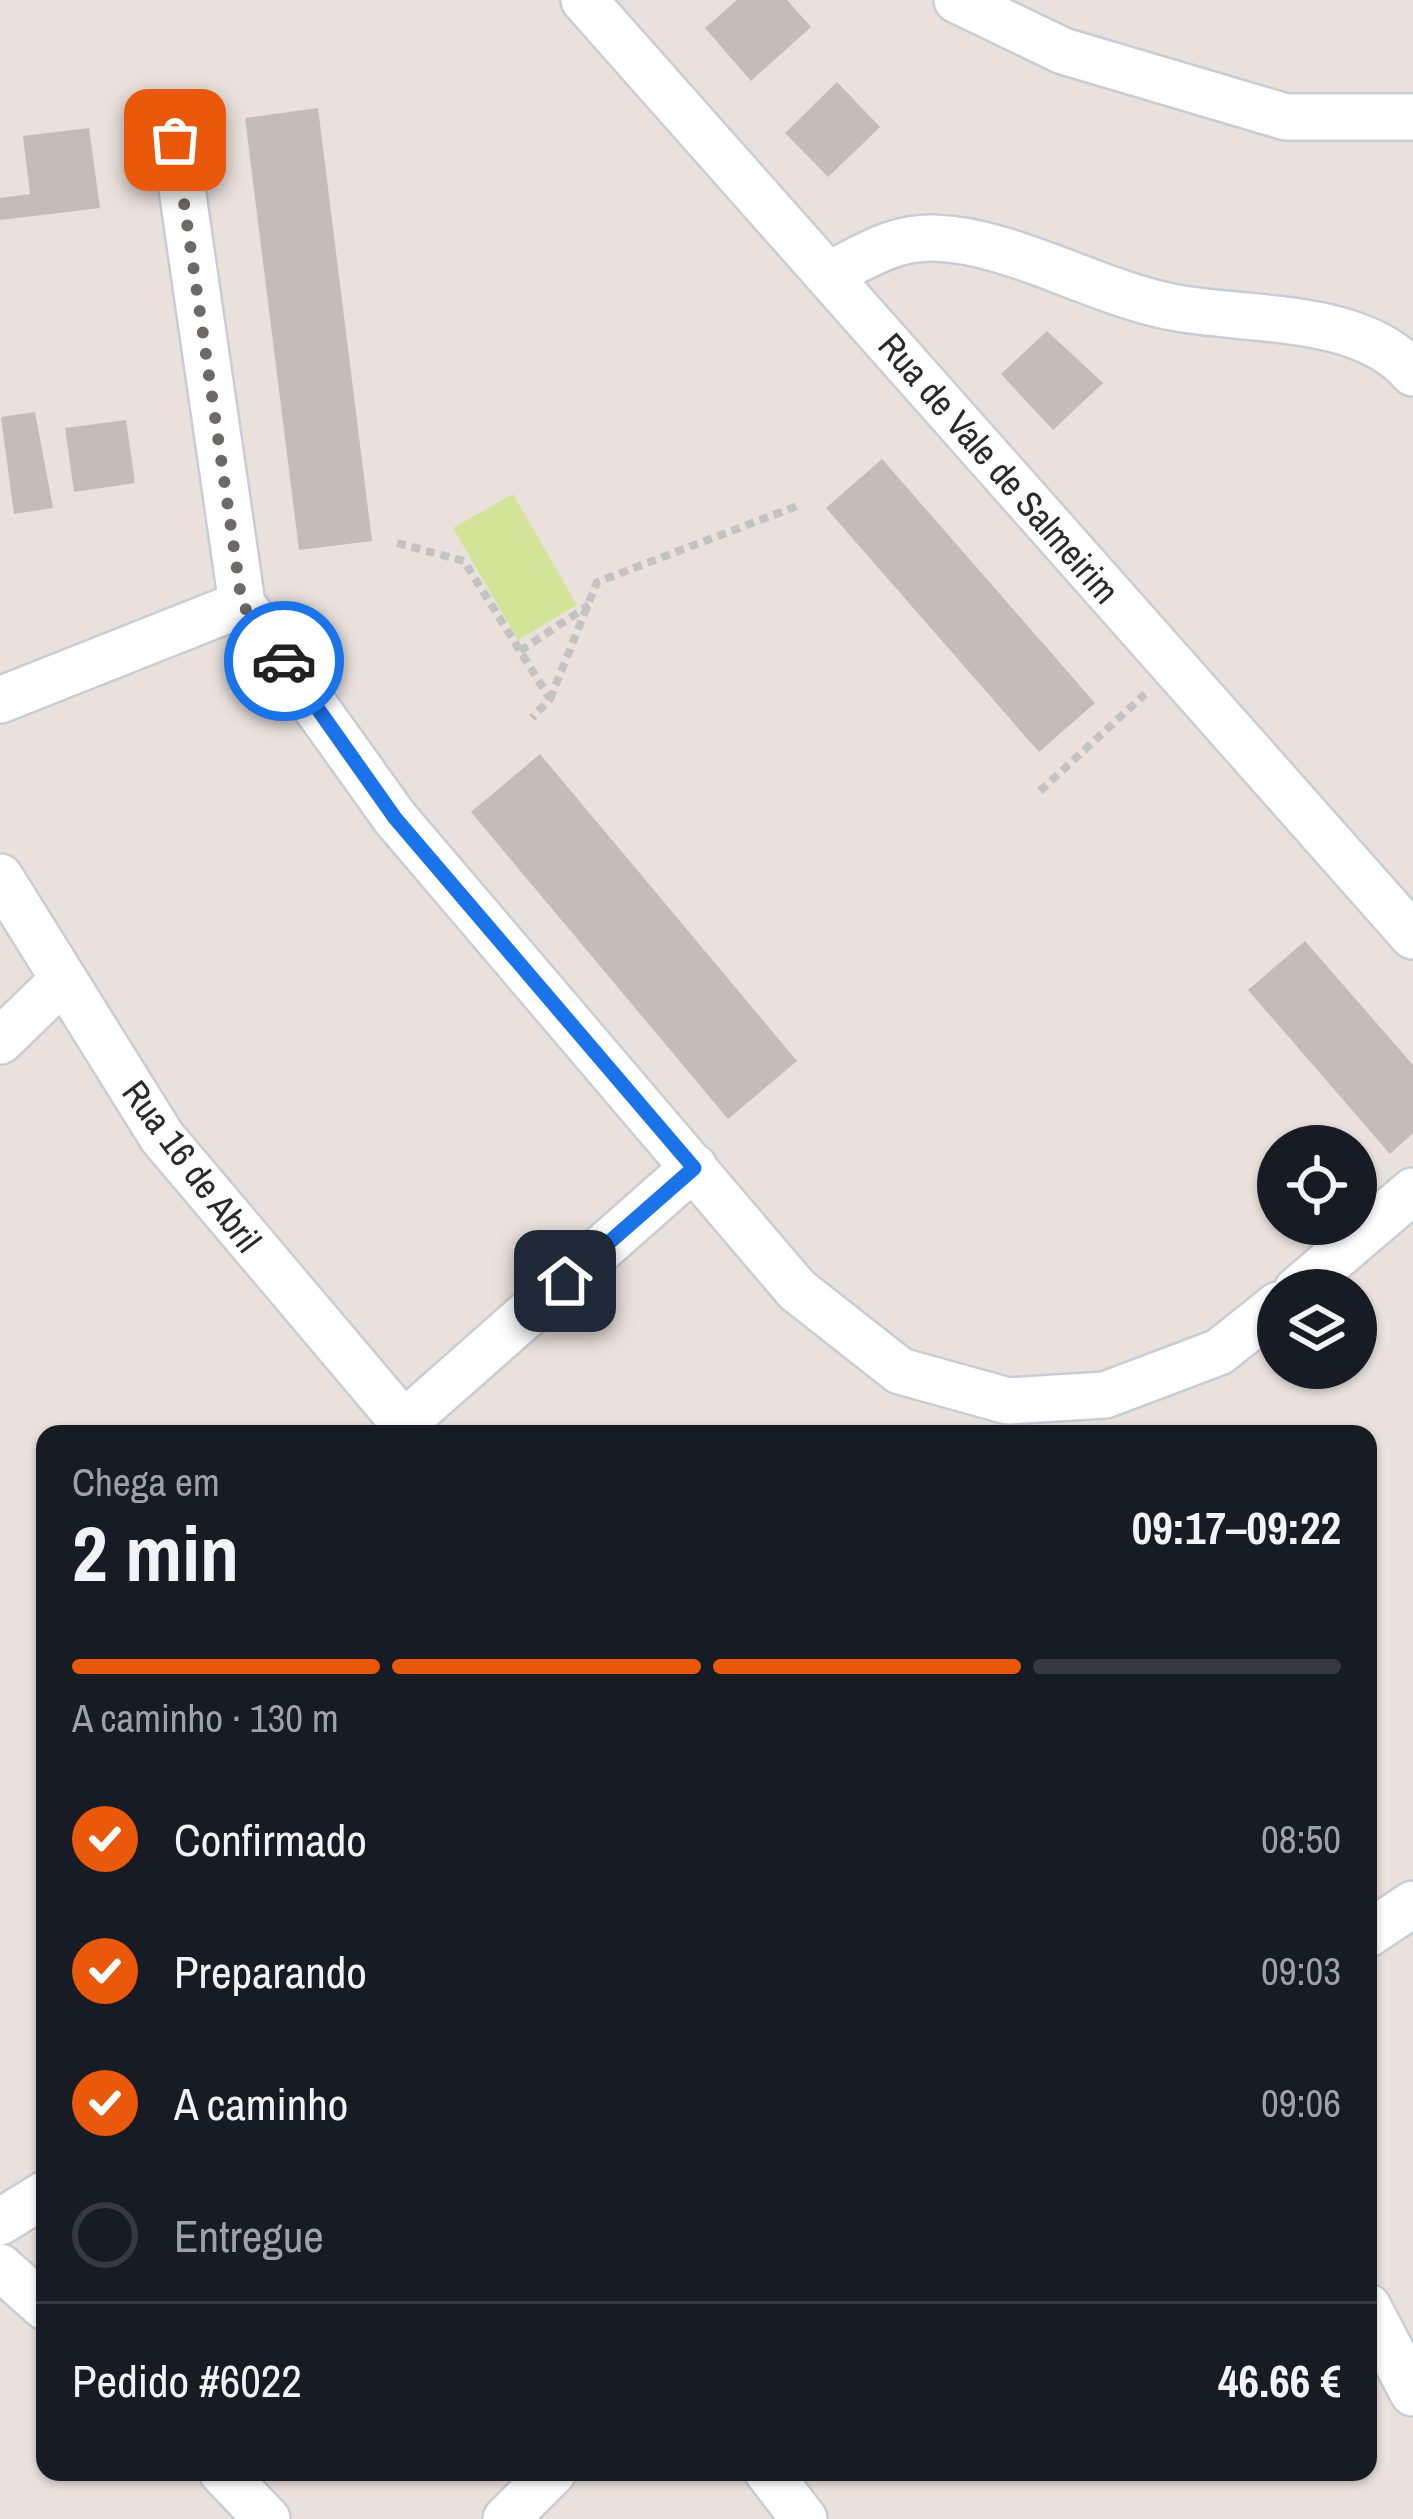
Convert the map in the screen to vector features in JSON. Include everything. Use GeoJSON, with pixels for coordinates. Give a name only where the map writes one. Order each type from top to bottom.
{"type":"FeatureCollection","features":[{"type":"Feature","properties":{"kind":"street","name":"Rua de Vale de Salmeirim"},"geometry":{"type":"LineString","coordinates":[[584,0],[832,273],[1172,669],[1413,936]]}},
{"type":"Feature","properties":{"kind":"street"},"geometry":{"type":"LineString","coordinates":[[957,0],[1063,51],[1286,117],[1413,117]]}},
{"type":"Feature","properties":{"kind":"street"},"geometry":{"type":"LineString","coordinates":[[175,140],[242,604],[395,818],[797,1290],[900,1371],[1007,1401],[1105,1396],[1220,1352],[1257,1322]]}},
{"type":"Feature","properties":{"kind":"street"},"geometry":{"type":"LineString","coordinates":[[832,273],[897,240],[938,238],[1169,307],[1351,334],[1406,356]]}},
{"type":"Feature","properties":{"kind":"street"},"geometry":{"type":"LineString","coordinates":[[0,700],[242,604]]}},
{"type":"Feature","properties":{"kind":"street","name":"Rua 16 de Abril"},"geometry":{"type":"LineString","coordinates":[[0,877],[162,1137],[406,1425]]}},
{"type":"Feature","properties":{"kind":"street"},"geometry":{"type":"LineString","coordinates":[[0,1041],[63,980]]}},
{"type":"Feature","properties":{"kind":"street"},"geometry":{"type":"LineString","coordinates":[[412,1425],[694,1168]]}},
{"type":"Feature","properties":{"kind":"street"},"geometry":{"type":"LineString","coordinates":[[1322,1269],[1413,1192]]}},
{"type":"Feature","properties":{"kind":"street"},"geometry":{"type":"LineString","coordinates":[[1377,1928],[1413,1904]]}},
{"type":"Feature","properties":{"kind":"street"},"geometry":{"type":"LineString","coordinates":[[0,2222],[36,2200]]}},
{"type":"Feature","properties":{"kind":"street"},"geometry":{"type":"LineString","coordinates":[[0,2267],[36,2299]]}},
{"type":"Feature","properties":{"kind":"street"},"geometry":{"type":"LineString","coordinates":[[1377,2324],[1413,2393]]}},
{"type":"Feature","properties":{"kind":"street"},"geometry":{"type":"LineString","coordinates":[[231,2481],[267,2519]]}},
{"type":"Feature","properties":{"kind":"street"},"geometry":{"type":"LineString","coordinates":[[506,2519],[544,2481]]}},
{"type":"Feature","properties":{"kind":"street"},"geometry":{"type":"LineString","coordinates":[[775,2481],[804,2519]]}},
{"type":"Feature","properties":{"kind":"path"},"geometry":{"type":"LineString","coordinates":[[532,718],[550,699],[597,582],[797,506]]}},
{"type":"Feature","properties":{"kind":"path"},"geometry":{"type":"LineString","coordinates":[[397,543],[464,561],[550,699]]}},
{"type":"Feature","properties":{"kind":"path"},"geometry":{"type":"LineString","coordinates":[[520,651],[590,604]]}},
{"type":"Feature","properties":{"kind":"path"},"geometry":{"type":"LineString","coordinates":[[1040,791],[1172,669]]}},
{"type":"Feature","properties":{"kind":"green space"},"geometry":{"type":"Polygon","coordinates":[[[513,494],[577,605],[518,640],[453,528],[513,494]]]}},
{"type":"Feature","properties":{"kind":"building"},"geometry":{"type":"Polygon","coordinates":[[[737,0],[787,0],[811,27],[751,81],[705,28],[737,0]]]}},
{"type":"Feature","properties":{"kind":"building"},"geometry":{"type":"Polygon","coordinates":[[[837,82],[880,127],[828,177],[785,133],[837,82]]]}},
{"type":"Feature","properties":{"kind":"building"},"geometry":{"type":"Polygon","coordinates":[[[318,108],[372,541],[299,550],[245,118],[318,108]]]}},
{"type":"Feature","properties":{"kind":"building"},"geometry":{"type":"Polygon","coordinates":[[[89,128],[100,208],[0,220],[0,198],[30,194],[23,136],[89,128]]]}},
{"type":"Feature","properties":{"kind":"building"},"geometry":{"type":"Polygon","coordinates":[[[1047,331],[1103,383],[1053,430],[1001,374],[1047,331]]]}},
{"type":"Feature","properties":{"kind":"building"},"geometry":{"type":"Polygon","coordinates":[[[35,412],[53,508],[14,514],[1,417],[35,412]]]}},
{"type":"Feature","properties":{"kind":"building"},"geometry":{"type":"Polygon","coordinates":[[[126,420],[135,483],[74,492],[65,428],[126,420]]]}},
{"type":"Feature","properties":{"kind":"building"},"geometry":{"type":"Polygon","coordinates":[[[882,459],[1095,703],[1039,752],[826,508],[882,459]]]}},
{"type":"Feature","properties":{"kind":"building"},"geometry":{"type":"Polygon","coordinates":[[[540,754],[797,1061],[728,1119],[471,812],[540,754]]]}},
{"type":"Feature","properties":{"kind":"building"},"geometry":{"type":"Polygon","coordinates":[[[1305,941],[1413,1065],[1413,1133],[1390,1154],[1377,1139],[1377,1125],[1365,1125],[1248,990],[1305,941]]]}},
{"type":"Feature","properties":{"kind":"way so far"},"geometry":{"type":"LineString","coordinates":[[175,140],[242,604],[284,661]]}},
{"type":"Feature","properties":{"kind":"route"},"geometry":{"type":"LineString","coordinates":[[284,661],[398,815],[395,818],[694,1168],[565,1281]]}}]}
